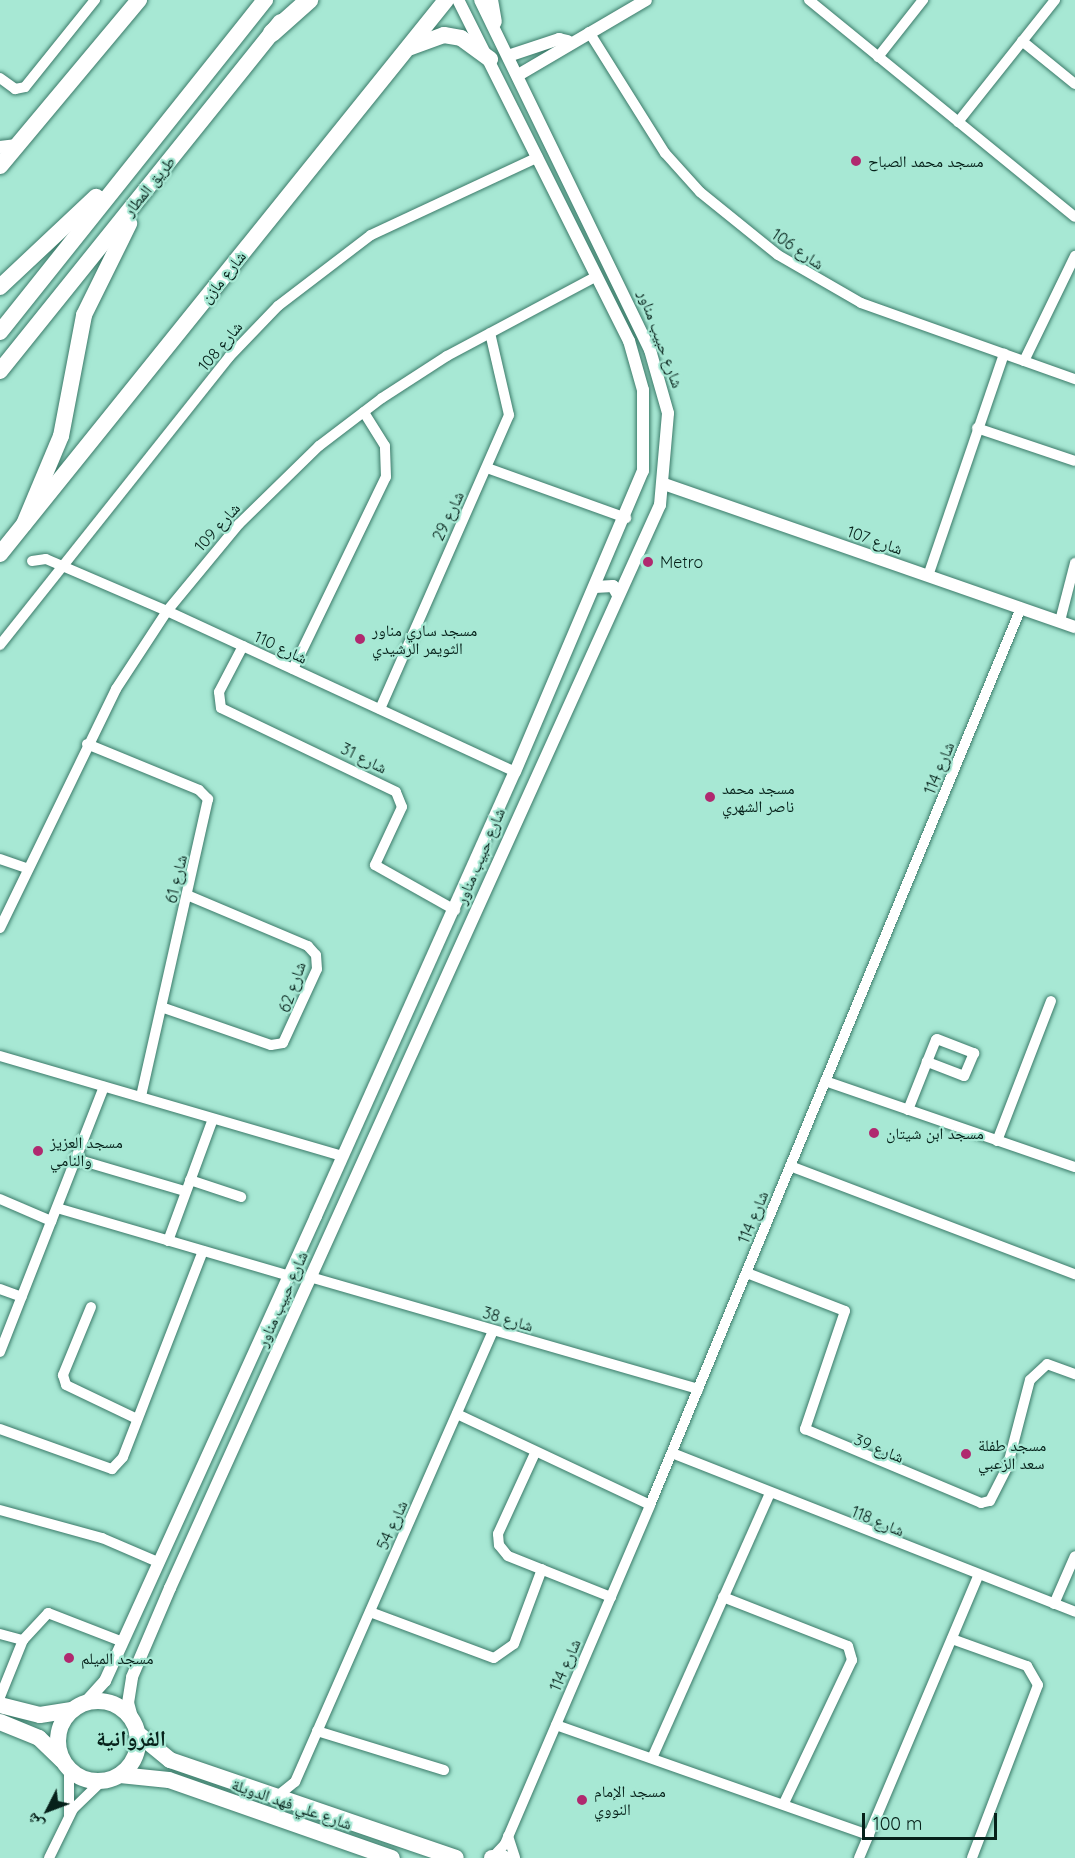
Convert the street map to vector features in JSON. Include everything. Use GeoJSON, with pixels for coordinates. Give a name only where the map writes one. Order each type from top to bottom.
{"type":"FeatureCollection","features":[{"type":"Feature","properties":{"kind":"highway"},"geometry":{"type":"LineString","coordinates":[[272,33],[299,6]]}},
{"type":"Feature","properties":{"kind":"main road"},"geometry":{"type":"LineString","coordinates":[[0,166],[139,0]]}},
{"type":"Feature","properties":{"kind":"main road","name":"طريق المطار"},"geometry":{"type":"LineString","coordinates":[[0,332],[265,0]]}},
{"type":"Feature","properties":{"kind":"main road","name":"شارع مازن"},"geometry":{"type":"LineString","coordinates":[[0,554],[446,0]]}},
{"type":"Feature","properties":{"kind":"main road"},"geometry":{"type":"LineString","coordinates":[[490,0],[494,22]]}},
{"type":"Feature","properties":{"kind":"main road","name":"طريق المطار"},"geometry":{"type":"LineString","coordinates":[[0,371],[272,33]]}},
{"type":"Feature","properties":{"kind":"main road"},"geometry":{"type":"LineString","coordinates":[[399,61],[411,47],[444,35],[462,38],[490,59]]}},
{"type":"Feature","properties":{"kind":"main road"},"geometry":{"type":"LineString","coordinates":[[0,287],[155,140]]}},
{"type":"Feature","properties":{"kind":"main road"},"geometry":{"type":"LineString","coordinates":[[24,524],[61,436],[84,315],[155,179]]}},
{"type":"Feature","properties":{"kind":"main road"},"geometry":{"type":"LineString","coordinates":[[114,1704],[135,1729],[135,1757],[120,1775],[102,1781],[67,1766],[39,1738],[3,1711],[51,1716],[79,1707],[114,1704]]}},
{"type":"Feature","properties":{"kind":"main road"},"geometry":{"type":"LineString","coordinates":[[67,1766],[59,1730],[79,1707]]}},
{"type":"Feature","properties":{"kind":"main road","name":"شارع علي فهد الدويلة"},"geometry":{"type":"LineString","coordinates":[[135,1729],[170,1760],[274,1798],[456,1858]]}},
{"type":"Feature","properties":{"kind":"main road","name":"شارع علي فهد الدويلة"},"geometry":{"type":"LineString","coordinates":[[120,1775],[169,1780],[392,1858]]}},
{"type":"Feature","properties":{"kind":"main road"},"geometry":{"type":"LineString","coordinates":[[492,1858],[503,1858]]}},
{"type":"Feature","properties":{"kind":"street"},"geometry":{"type":"LineString","coordinates":[[0,78],[15,88],[25,87],[95,0]]}},
{"type":"Feature","properties":{"kind":"street","name":"شارع حبيب مناور"},"geometry":{"type":"LineString","coordinates":[[79,1707],[105,1681],[455,910],[626,518],[643,471],[643,390],[629,341],[490,59],[458,0]]}},
{"type":"Feature","properties":{"kind":"street","name":"شارع حبيب مناور"},"geometry":{"type":"LineString","coordinates":[[135,1729],[128,1703],[132,1677],[510,828],[629,571],[664,484],[668,413],[663,386],[634,308],[579,199],[511,55],[480,0]]}},
{"type":"Feature","properties":{"kind":"street"},"geometry":{"type":"LineString","coordinates":[[511,55],[558,39],[568,41],[589,32],[646,0]]}},
{"type":"Feature","properties":{"kind":"street"},"geometry":{"type":"LineString","coordinates":[[808,0],[1075,218]]}},
{"type":"Feature","properties":{"kind":"street"},"geometry":{"type":"LineString","coordinates":[[878,57],[923,0]]}},
{"type":"Feature","properties":{"kind":"street"},"geometry":{"type":"LineString","coordinates":[[958,122],[1056,0]]}},
{"type":"Feature","properties":{"kind":"street","name":"شارع 106"},"geometry":{"type":"LineString","coordinates":[[589,32],[665,153],[739,226],[861,303],[1075,379]]}},
{"type":"Feature","properties":{"kind":"street"},"geometry":{"type":"LineString","coordinates":[[520,74],[564,49],[568,41]]}},
{"type":"Feature","properties":{"kind":"street"},"geometry":{"type":"LineString","coordinates":[[1022,41],[1075,84]]}},
{"type":"Feature","properties":{"kind":"street"},"geometry":{"type":"LineString","coordinates":[[0,147],[18,145]]}},
{"type":"Feature","properties":{"kind":"street","name":"شارع 108"},"geometry":{"type":"LineString","coordinates":[[0,645],[229,357],[296,290],[371,235],[538,157]]}},
{"type":"Feature","properties":{"kind":"street"},"geometry":{"type":"LineString","coordinates":[[562,208],[573,207],[579,199]]}},
{"type":"Feature","properties":{"kind":"street"},"geometry":{"type":"LineString","coordinates":[[572,227],[578,217],[590,219]]}},
{"type":"Feature","properties":{"kind":"street"},"geometry":{"type":"LineString","coordinates":[[1024,361],[1075,256]]}},
{"type":"Feature","properties":{"kind":"street","name":"شارع 109"},"geometry":{"type":"LineString","coordinates":[[0,928],[26,868],[87,744],[167,611],[277,483],[364,412],[490,333],[597,276]]}},
{"type":"Feature","properties":{"kind":"street","name":"شارع 29"},"geometry":{"type":"LineString","coordinates":[[380,709],[487,468],[511,406],[490,333]]}},
{"type":"Feature","properties":{"kind":"street"},"geometry":{"type":"LineString","coordinates":[[928,576],[1004,354]]}},
{"type":"Feature","properties":{"kind":"street"},"geometry":{"type":"LineString","coordinates":[[293,669],[386,477],[385,446],[364,412]]}},
{"type":"Feature","properties":{"kind":"street"},"geometry":{"type":"LineString","coordinates":[[977,428],[1075,461]]}},
{"type":"Feature","properties":{"kind":"street"},"geometry":{"type":"LineString","coordinates":[[487,468],[626,518]]}},
{"type":"Feature","properties":{"kind":"street","name":"شارع 107"},"geometry":{"type":"LineString","coordinates":[[664,484],[1075,627]]}},
{"type":"Feature","properties":{"kind":"street","name":"شارع 110"},"geometry":{"type":"LineString","coordinates":[[32,561],[63,567],[167,611],[516,772]]}},
{"type":"Feature","properties":{"kind":"street"},"geometry":{"type":"LineString","coordinates":[[606,561],[615,571],[629,571]]}},
{"type":"Feature","properties":{"kind":"street"},"geometry":{"type":"LineString","coordinates":[[1060,621],[1075,563]]}},
{"type":"Feature","properties":{"kind":"street"},"geometry":{"type":"LineString","coordinates":[[595,586],[613,586],[618,595]]}},
{"type":"Feature","properties":{"kind":"street","name":"شارع 114"},"geometry":{"type":"LineString","coordinates":[[492,1858],[508,1836],[650,1505],[1021,608]]}},
{"type":"Feature","properties":{"kind":"street","name":"شارع 31"},"geometry":{"type":"LineString","coordinates":[[243,646],[219,692],[221,708],[396,792],[402,807],[375,865],[455,910]]}},
{"type":"Feature","properties":{"kind":"street","name":"شارع 61"},"geometry":{"type":"LineString","coordinates":[[87,744],[199,790],[208,800],[164,1008],[141,1097]]}},
{"type":"Feature","properties":{"kind":"street"},"geometry":{"type":"LineString","coordinates":[[495,818],[499,828],[510,828]]}},
{"type":"Feature","properties":{"kind":"street"},"geometry":{"type":"LineString","coordinates":[[0,859],[26,868]]}},
{"type":"Feature","properties":{"kind":"street","name":"شارع 62"},"geometry":{"type":"LineString","coordinates":[[164,1008],[271,1045],[283,1043],[317,969],[316,955],[308,946],[188,895]]}},
{"type":"Feature","properties":{"kind":"street"},"geometry":{"type":"LineString","coordinates":[[997,1141],[1051,1001]]}},
{"type":"Feature","properties":{"kind":"street"},"geometry":{"type":"LineString","coordinates":[[396,1040],[408,1034],[416,1041]]}},
{"type":"Feature","properties":{"kind":"street"},"geometry":{"type":"LineString","coordinates":[[0,1056],[342,1156]]}},
{"type":"Feature","properties":{"kind":"street"},"geometry":{"type":"LineString","coordinates":[[908,1110],[927,1062]]}},
{"type":"Feature","properties":{"kind":"street"},"geometry":{"type":"LineString","coordinates":[[825,1081],[1075,1167]]}},
{"type":"Feature","properties":{"kind":"street"},"geometry":{"type":"LineString","coordinates":[[0,1352],[104,1087]]}},
{"type":"Feature","properties":{"kind":"street"},"geometry":{"type":"LineString","coordinates":[[168,1241],[213,1119]]}},
{"type":"Feature","properties":{"kind":"street"},"geometry":{"type":"LineString","coordinates":[[76,1159],[185,1191]]}},
{"type":"Feature","properties":{"kind":"street"},"geometry":{"type":"LineString","coordinates":[[790,1166],[1075,1274]]}},
{"type":"Feature","properties":{"kind":"street"},"geometry":{"type":"LineString","coordinates":[[190,1179],[241,1197]]}},
{"type":"Feature","properties":{"kind":"street"},"geometry":{"type":"LineString","coordinates":[[0,1199],[51,1221]]}},
{"type":"Feature","properties":{"kind":"street"},"geometry":{"type":"LineString","coordinates":[[57,1208],[289,1276]]}},
{"type":"Feature","properties":{"kind":"street"},"geometry":{"type":"LineString","coordinates":[[0,1429],[112,1469],[123,1457],[135,1418],[203,1251]]}},
{"type":"Feature","properties":{"kind":"street","name":"شارع 39"},"geometry":{"type":"LineString","coordinates":[[747,1272],[845,1311],[805,1429],[981,1503],[990,1501],[1007,1468],[1034,1374],[1047,1364],[1075,1374]]}},
{"type":"Feature","properties":{"kind":"street","name":"شارع 38"},"geometry":{"type":"LineString","coordinates":[[310,1277],[698,1389]]}},
{"type":"Feature","properties":{"kind":"street"},"geometry":{"type":"LineString","coordinates":[[0,1288],[22,1297]]}},
{"type":"Feature","properties":{"kind":"street"},"geometry":{"type":"LineString","coordinates":[[91,1308],[63,1375],[66,1385],[135,1418]]}},
{"type":"Feature","properties":{"kind":"street","name":"شارع 54"},"geometry":{"type":"LineString","coordinates":[[274,1798],[295,1782],[493,1331]]}},
{"type":"Feature","properties":{"kind":"street"},"geometry":{"type":"LineString","coordinates":[[246,1370],[257,1364],[263,1381]]}},
{"type":"Feature","properties":{"kind":"street"},"geometry":{"type":"LineString","coordinates":[[457,1414],[535,1453],[650,1505]]}},
{"type":"Feature","properties":{"kind":"street"},"geometry":{"type":"LineString","coordinates":[[535,1453],[498,1534],[508,1556],[611,1597]]}},
{"type":"Feature","properties":{"kind":"street","name":"شارع 118"},"geometry":{"type":"LineString","coordinates":[[672,1453],[978,1576],[1075,1612]]}},
{"type":"Feature","properties":{"kind":"street"},"geometry":{"type":"LineString","coordinates":[[653,1756],[770,1493]]}},
{"type":"Feature","properties":{"kind":"street"},"geometry":{"type":"LineString","coordinates":[[0,1510],[102,1538],[158,1562]]}},
{"type":"Feature","properties":{"kind":"street"},"geometry":{"type":"LineString","coordinates":[[1054,1604],[1075,1556]]}},
{"type":"Feature","properties":{"kind":"street"},"geometry":{"type":"LineString","coordinates":[[370,1612],[494,1658],[514,1644],[542,1569]]}},
{"type":"Feature","properties":{"kind":"street"},"geometry":{"type":"LineString","coordinates":[[859,1858],[978,1576]]}},
{"type":"Feature","properties":{"kind":"street"},"geometry":{"type":"LineString","coordinates":[[723,1597],[848,1646],[852,1660],[784,1803]]}},
{"type":"Feature","properties":{"kind":"street"},"geometry":{"type":"LineString","coordinates":[[3,1711],[23,1640],[48,1613],[125,1637],[134,1642],[149,1639]]}},
{"type":"Feature","properties":{"kind":"street"},"geometry":{"type":"LineString","coordinates":[[0,1634],[23,1640]]}},
{"type":"Feature","properties":{"kind":"street"},"geometry":{"type":"LineString","coordinates":[[952,1639],[1026,1666],[1038,1685],[972,1858]]}},
{"type":"Feature","properties":{"kind":"street"},"geometry":{"type":"LineString","coordinates":[[556,1725],[653,1756],[869,1835]]}},
{"type":"Feature","properties":{"kind":"street"},"geometry":{"type":"LineString","coordinates":[[317,1731],[444,1770]]}},
{"type":"Feature","properties":{"kind":"street"},"geometry":{"type":"LineString","coordinates":[[67,1766],[69,1816]]}},
{"type":"Feature","properties":{"kind":"street"},"geometry":{"type":"LineString","coordinates":[[49,1858],[69,1816],[102,1781]]}},
{"type":"Feature","properties":{"kind":"street"},"geometry":{"type":"LineString","coordinates":[[508,1836],[514,1858]]}},
{"type":"Feature","properties":{"kind":"place","name":"مسجد محمد الصباح"},"geometry":{"type":"Point","coordinates":[856,161]}},
{"type":"Feature","properties":{"kind":"place","name":"Metro"},"geometry":{"type":"Point","coordinates":[648,562]}},
{"type":"Feature","properties":{"kind":"place","name":"مسجد ساري مناور الثويمر الرشيدي"},"geometry":{"type":"Point","coordinates":[360,639]}},
{"type":"Feature","properties":{"kind":"place","name":"مسجد محمد ناصر الشهري"},"geometry":{"type":"Point","coordinates":[710,797]}},
{"type":"Feature","properties":{"kind":"place","name":"مسجد ابن شيتان"},"geometry":{"type":"Point","coordinates":[874,1133]}},
{"type":"Feature","properties":{"kind":"place","name":"مسجد العزيز والنامي"},"geometry":{"type":"Point","coordinates":[38,1151]}},
{"type":"Feature","properties":{"kind":"place","name":"مسجد طفلة سعد الزعبي"},"geometry":{"type":"Point","coordinates":[966,1454]}},
{"type":"Feature","properties":{"kind":"place","name":"مسجد الميلم"},"geometry":{"type":"Point","coordinates":[69,1658]}},
{"type":"Feature","properties":{"kind":"place","name":"مسجد الإمام النووي"},"geometry":{"type":"Point","coordinates":[582,1800]}},
{"type":"Feature","properties":{"kind":"district","name":"الفروانية"},"geometry":{"type":"Point","coordinates":[131,1739]}}]}
